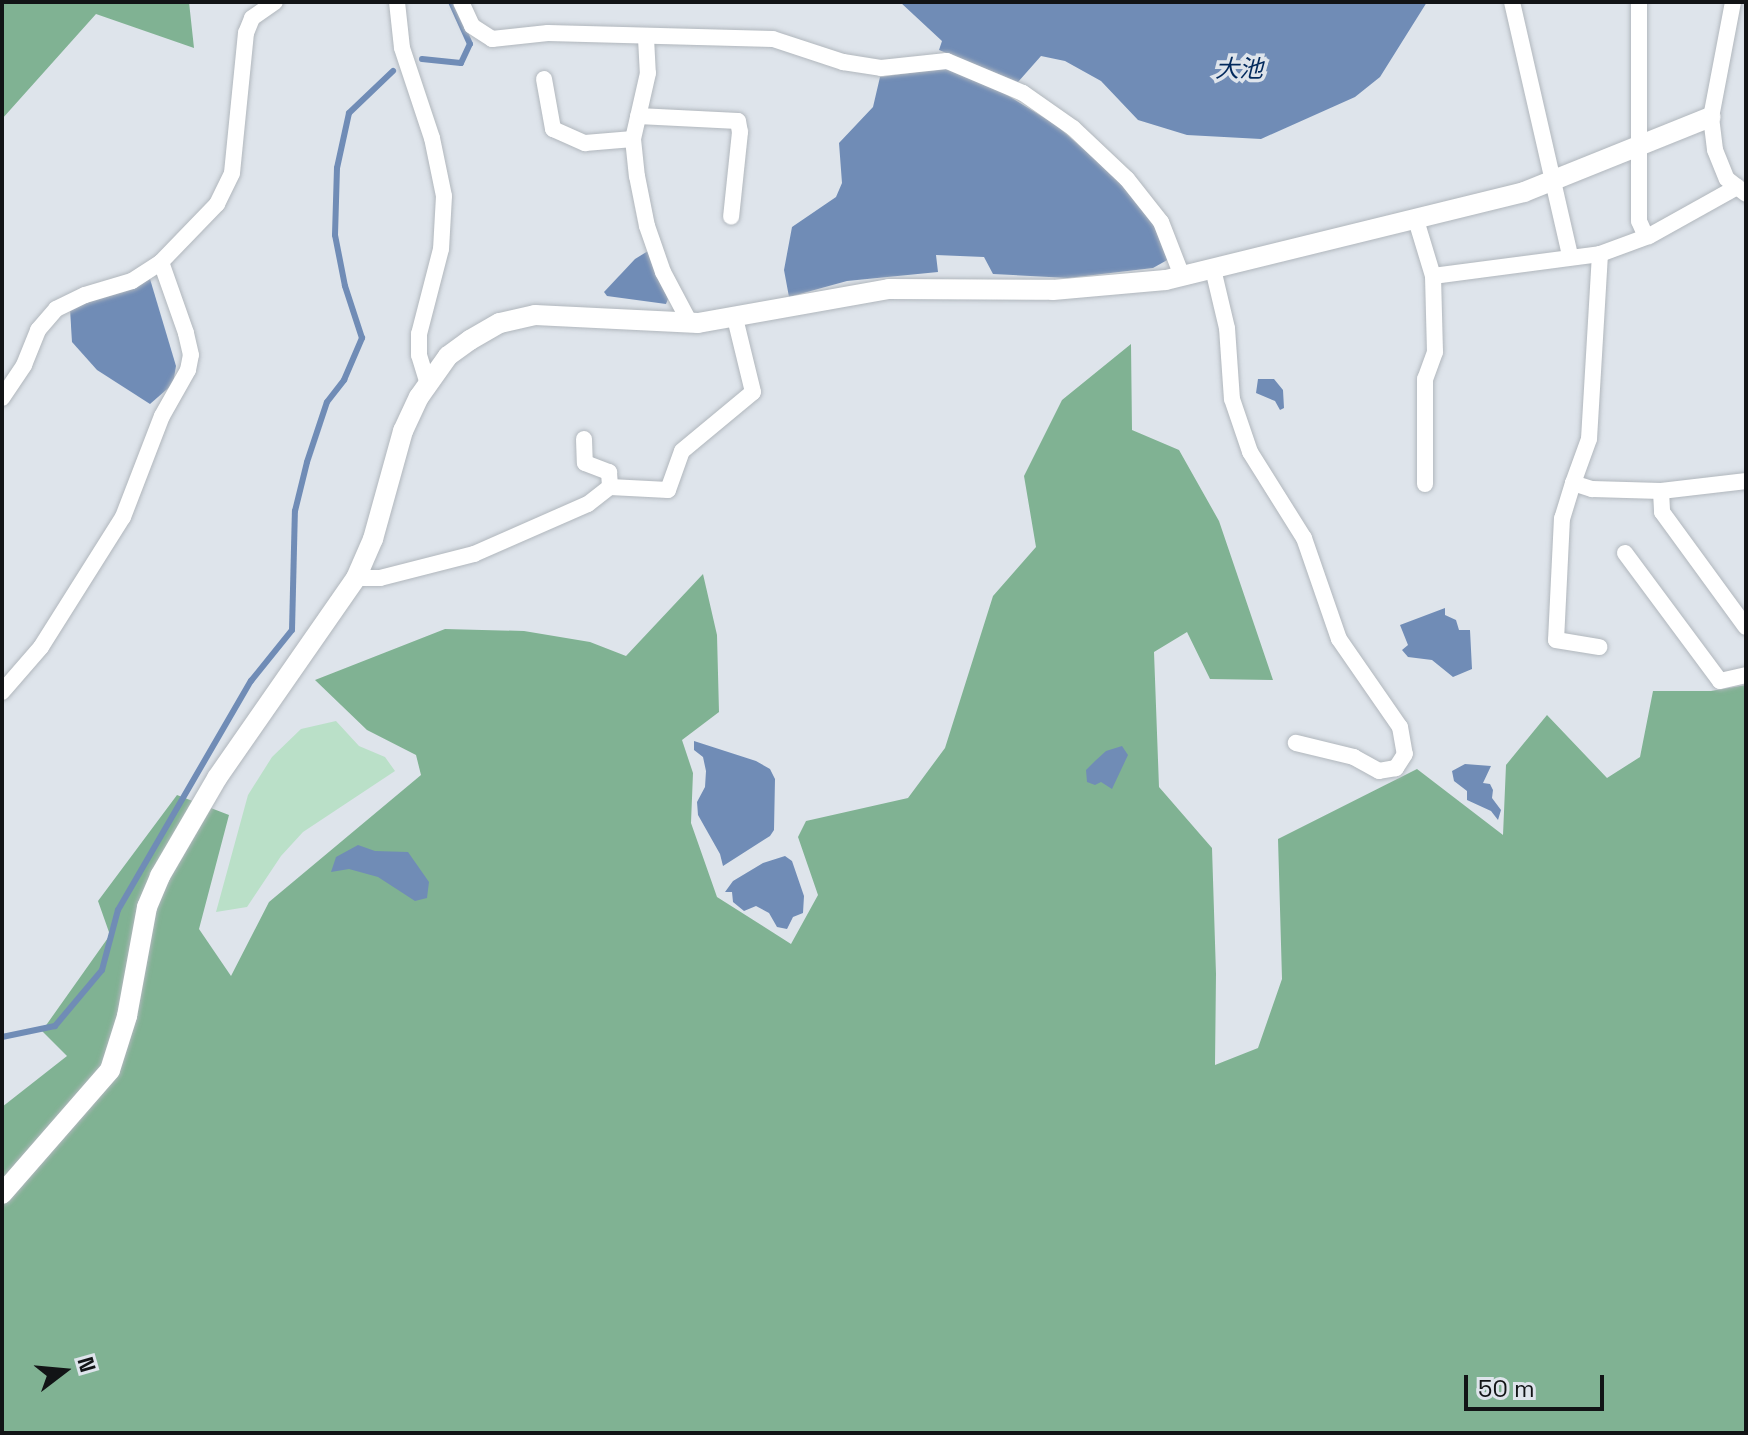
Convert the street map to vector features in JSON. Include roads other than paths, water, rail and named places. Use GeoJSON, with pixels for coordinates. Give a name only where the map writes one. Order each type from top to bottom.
{"type":"FeatureCollection","features":[{"type":"Feature","properties":{"kind":"street"},"geometry":{"type":"LineString","coordinates":[[2,398],[24,365],[38,330],[56,309],[85,295],[132,281],[161,262],[217,204],[226,189],[236,147],[246,33],[252,18],[275,2]]}},
{"type":"Feature","properties":{"kind":"street"},"geometry":{"type":"LineString","coordinates":[[397,2],[402,48],[432,138],[444,196],[441,249],[419,334],[419,355],[427,382]]}},
{"type":"Feature","properties":{"kind":"street"},"geometry":{"type":"LineString","coordinates":[[461,2],[472,26],[492,39],[548,33],[773,39],[843,62],[881,68],[947,61],[1023,93],[1073,128],[1127,179],[1161,222],[1182,276]]}},
{"type":"Feature","properties":{"kind":"street"},"geometry":{"type":"LineString","coordinates":[[1512,2],[1570,256]]}},
{"type":"Feature","properties":{"kind":"street"},"geometry":{"type":"LineString","coordinates":[[1639,2],[1639,221],[1646,237]]}},
{"type":"Feature","properties":{"kind":"street"},"geometry":{"type":"LineString","coordinates":[[1433,276],[1600,254],[1646,237],[1741,191],[1727,179],[1715,150],[1711,117],[1733,2]]}},
{"type":"Feature","properties":{"kind":"street"},"geometry":{"type":"LineString","coordinates":[[646,38],[648,73],[633,139],[647,226],[663,272],[690,323]]}},
{"type":"Feature","properties":{"kind":"street"},"geometry":{"type":"LineString","coordinates":[[544,79],[553,129],[585,143],[633,139]]}},
{"type":"Feature","properties":{"kind":"street"},"geometry":{"type":"LineString","coordinates":[[638,116],[738,121],[740,132],[731,217]]}},
{"type":"Feature","properties":{"kind":"street"},"geometry":{"type":"LineString","coordinates":[[2,1194],[110,1070],[127,1016],[147,907],[160,876],[217,778],[356,578],[373,539],[403,431],[427,382],[448,356],[500,323],[559,315],[690,323],[735,318],[889,289],[1083,289],[1182,276],[1416,220],[1554,182],[1711,117]]}},
{"type":"Feature","properties":{"kind":"street"},"geometry":{"type":"LineString","coordinates":[[1416,220],[1433,276],[1435,352],[1425,379],[1425,484]]}},
{"type":"Feature","properties":{"kind":"street"},"geometry":{"type":"LineString","coordinates":[[1599,647],[1556,640],[1562,518],[1589,439],[1600,254]]}},
{"type":"Feature","properties":{"kind":"street"},"geometry":{"type":"LineString","coordinates":[[2,692],[41,647],[123,517],[162,416],[188,370],[191,355],[186,333],[161,262]]}},
{"type":"Feature","properties":{"kind":"street"},"geometry":{"type":"LineString","coordinates":[[1213,269],[1227,328],[1232,399],[1250,452],[1304,538],[1339,639],[1400,727],[1405,754],[1396,768],[1379,771],[1354,757],[1296,743]]}},
{"type":"Feature","properties":{"kind":"street"},"geometry":{"type":"LineString","coordinates":[[356,578],[380,578],[474,554],[588,504],[610,487],[668,490],[682,451],[753,392],[735,318]]}},
{"type":"Feature","properties":{"kind":"street"},"geometry":{"type":"LineString","coordinates":[[584,439],[585,463],[609,472],[610,487]]}},
{"type":"Feature","properties":{"kind":"street"},"geometry":{"type":"LineString","coordinates":[[1573,483],[1592,489],[1661,491],[1746,481]]}},
{"type":"Feature","properties":{"kind":"street"},"geometry":{"type":"LineString","coordinates":[[1661,491],[1662,512],[1746,627]]}},
{"type":"Feature","properties":{"kind":"street"},"geometry":{"type":"LineString","coordinates":[[1625,553],[1720,681],[1746,675]]}},
{"type":"Feature","properties":{"kind":"water","name":"大池"},"geometry":{"type":"Polygon","coordinates":[[[900,2],[1427,2],[1380,77],[1355,97],[1261,139],[1187,135],[1138,120],[1101,81],[1065,61],[1041,56],[1018,82],[939,50],[942,41],[900,2]]]}},
{"type":"Feature","properties":{"kind":"water"},"geometry":{"type":"Polygon","coordinates":[[[946,68],[999,90],[1056,125],[1114,176],[1150,217],[1169,259],[1153,268],[1068,278],[993,274],[984,257],[936,255],[938,272],[847,281],[789,297],[784,270],[792,227],[836,197],[842,183],[839,143],[873,107],[880,77],[946,68]]]}},
{"type":"Feature","properties":{"kind":"water"},"geometry":{"type":"Polygon","coordinates":[[[648,251],[668,299],[666,304],[607,296],[604,292],[635,259],[648,251]]]}},
{"type":"Feature","properties":{"kind":"water"},"geometry":{"type":"Polygon","coordinates":[[[150,279],[176,366],[173,384],[150,404],[97,370],[72,342],[70,309],[150,279]]]}},
{"type":"Feature","properties":{"kind":"water"},"geometry":{"type":"Polygon","coordinates":[[[1258,379],[1274,379],[1283,390],[1284,408],[1280,410],[1275,401],[1256,393],[1258,379]]]}},
{"type":"Feature","properties":{"kind":"water"},"geometry":{"type":"Polygon","coordinates":[[[1445,608],[1445,615],[1456,620],[1459,630],[1470,630],[1472,669],[1453,677],[1432,660],[1408,657],[1402,650],[1408,645],[1400,625],[1445,608]]]}},
{"type":"Feature","properties":{"kind":"water"},"geometry":{"type":"Polygon","coordinates":[[[694,741],[756,761],[770,769],[775,779],[774,830],[770,836],[723,866],[720,854],[698,815],[697,802],[705,787],[706,771],[703,757],[694,750],[694,741]]]}},
{"type":"Feature","properties":{"kind":"water"},"geometry":{"type":"Polygon","coordinates":[[[1122,746],[1128,755],[1112,789],[1101,782],[1095,785],[1087,782],[1086,770],[1106,751],[1122,746]]]}},
{"type":"Feature","properties":{"kind":"water"},"geometry":{"type":"Polygon","coordinates":[[[1465,764],[1491,766],[1483,783],[1490,784],[1493,790],[1492,798],[1501,810],[1498,820],[1491,811],[1467,800],[1467,791],[1454,781],[1452,771],[1465,764]]]}},
{"type":"Feature","properties":{"kind":"water"},"geometry":{"type":"Polygon","coordinates":[[[358,845],[375,851],[408,852],[429,882],[427,898],[415,901],[378,877],[349,869],[331,872],[336,857],[358,845]]]}},
{"type":"Feature","properties":{"kind":"water"},"geometry":{"type":"Polygon","coordinates":[[[785,856],[792,861],[804,896],[803,913],[793,917],[787,929],[777,927],[769,913],[756,906],[744,911],[733,902],[732,892],[725,892],[733,881],[763,863],[785,856]]]}},
{"type":"Feature","properties":{"kind":"waterway"},"geometry":{"type":"LineString","coordinates":[[422,59],[461,63],[470,44],[451,2]]}},
{"type":"Feature","properties":{"kind":"waterway"},"geometry":{"type":"LineString","coordinates":[[2,1037],[55,1026],[102,970],[118,910],[251,681],[292,630],[295,511],[327,402],[344,380],[362,338],[345,286],[335,235],[337,168],[349,113],[393,71]]}}]}
